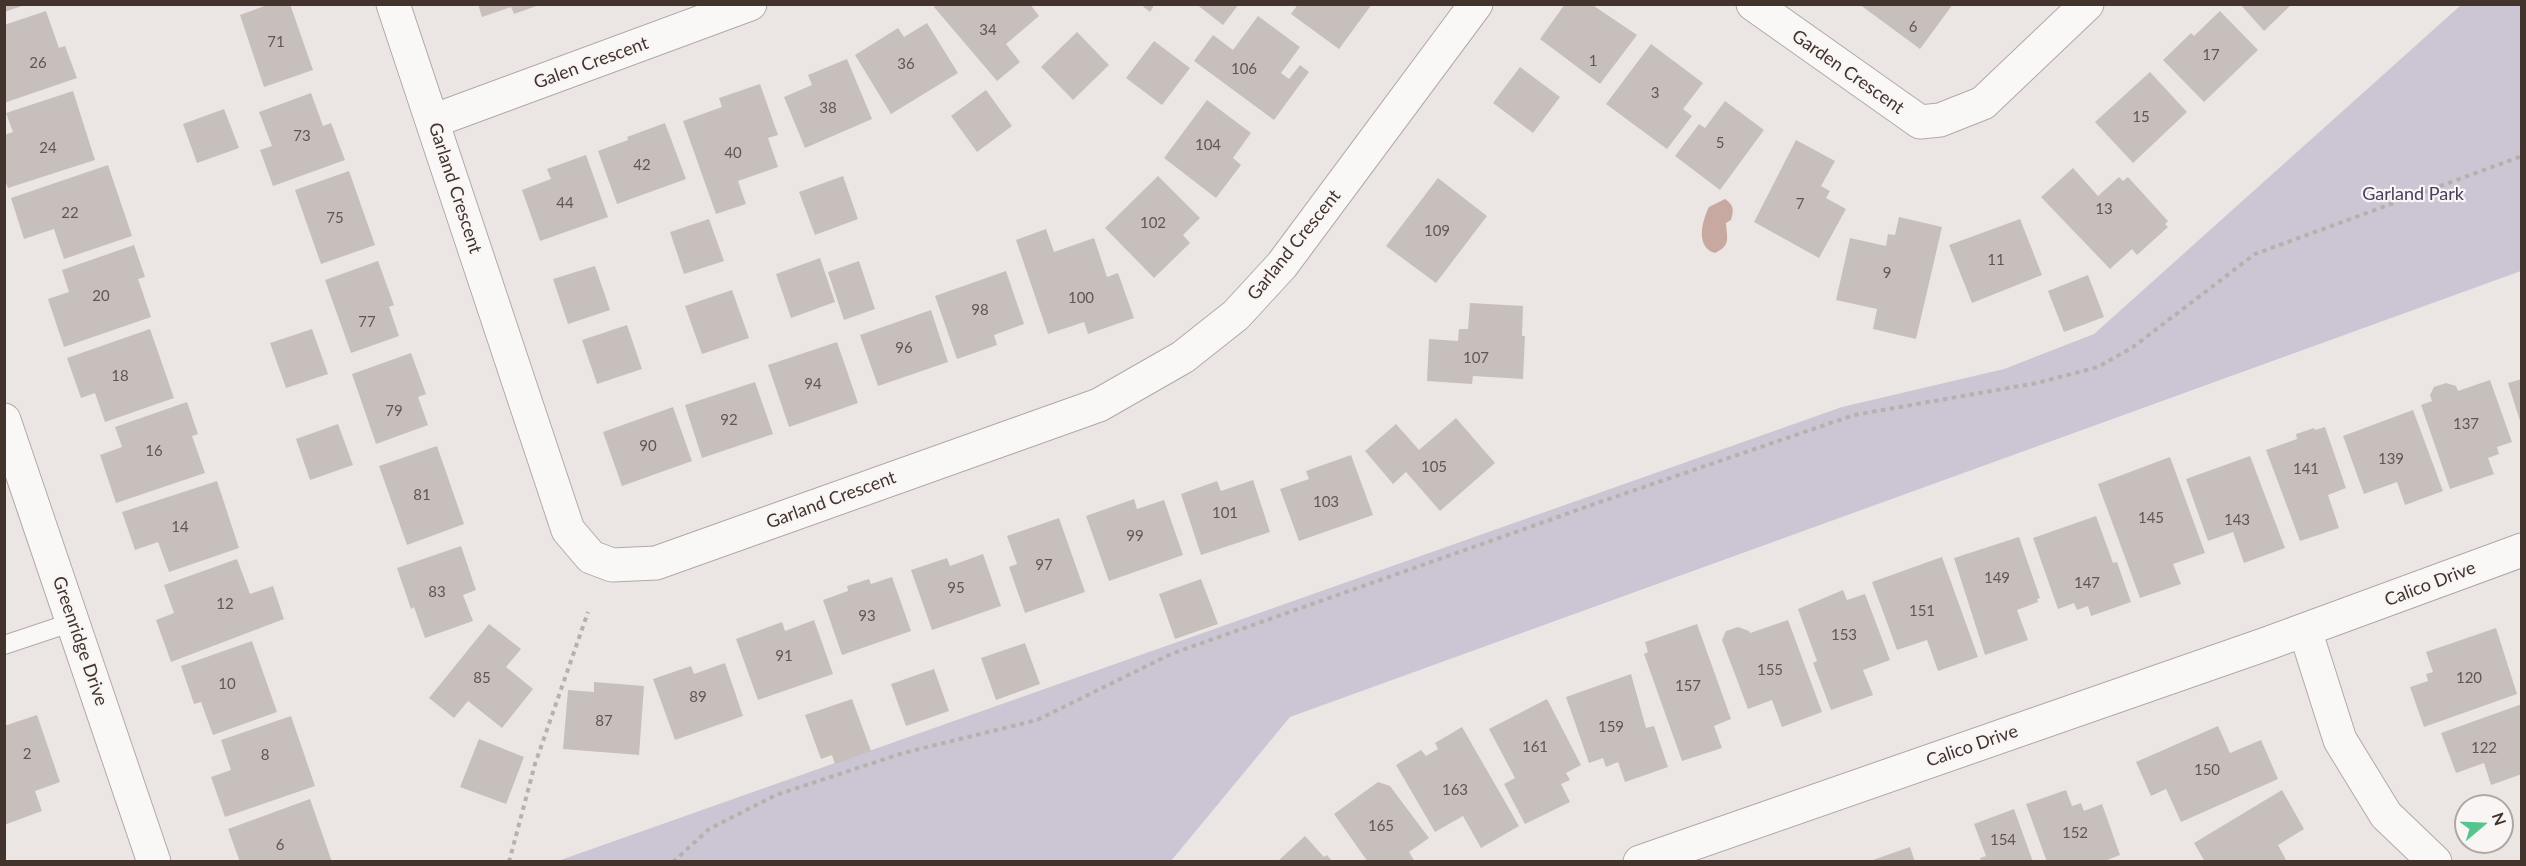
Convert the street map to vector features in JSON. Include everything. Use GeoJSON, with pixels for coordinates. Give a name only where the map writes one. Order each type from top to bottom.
{"type":"FeatureCollection","features":[{"type":"Feature","properties":{"kind":"street","name":"Garland Crescent"},"geometry":{"type":"LineString","coordinates":[[393,4],[568,531],[591,557],[612,565],[656,563],[1099,405],[1183,357],[1236,315],[1282,265],[1476,4]]}},
{"type":"Feature","properties":{"kind":"street","name":"Galen Crescent"},"geometry":{"type":"LineString","coordinates":[[433,120],[750,4]]}},
{"type":"Feature","properties":{"kind":"street","name":"Garden Crescent"},"geometry":{"type":"LineString","coordinates":[[1753,4],[1920,122],[1940,120],[1983,104],[2087,4]]}},
{"type":"Feature","properties":{"kind":"street","name":"Greenridge Drive"},"geometry":{"type":"LineString","coordinates":[[4,420],[154,861]]}},
{"type":"Feature","properties":{"kind":"street","name":"Calico Drive"},"geometry":{"type":"LineString","coordinates":[[1640,861],[2305,630],[2522,550]]}},
{"type":"Feature","properties":{"kind":"street"},"geometry":{"type":"LineString","coordinates":[[2305,630],[2340,740],[2386,815],[2435,861]]}},
{"type":"Feature","properties":{"kind":"lane"},"geometry":{"type":"LineString","coordinates":[[4,645],[73,622]]}},
{"type":"Feature","properties":{"kind":"path"},"geometry":{"type":"LineString","coordinates":[[673,861],[709,829],[776,795],[903,753],[1037,720],[1172,654],[1613,497],[1854,415],[2037,383],[2098,367],[2133,346],[2254,254],[2522,156]]}},
{"type":"Feature","properties":{"kind":"path"},"geometry":{"type":"LineString","coordinates":[[508,861],[535,764],[588,612]]}},
{"type":"Feature","properties":{"kind":"green space","name":"Garland Park"},"geometry":{"type":"Polygon","coordinates":[[[2461,5],[2521,5],[2521,271],[1290,717],[1171,861],[555,862],[1842,407],[2004,369],[2094,334],[2461,5]]]}},
{"type":"Feature","properties":{"kind":"shaded area"},"geometry":{"type":"Polygon","coordinates":[[[1725,199],[1732,206],[1733,213],[1731,220],[1726,223],[1726,244],[1715,253],[1709,250],[1702,240],[1704,219],[1709,207],[1725,199]]]}},
{"type":"Feature","properties":{"kind":"building"},"geometry":{"type":"Polygon","coordinates":[[[4,4],[25,4],[25,5],[4,12],[4,4]]]}},
{"type":"Feature","properties":{"kind":"building"},"geometry":{"type":"Polygon","coordinates":[[[270,4],[290,4],[313,70],[264,87],[240,15],[270,4]]]}},
{"type":"Feature","properties":{"kind":"building"},"geometry":{"type":"Polygon","coordinates":[[[478,4],[539,5],[514,14],[511,7],[482,17],[478,4]]]}},
{"type":"Feature","properties":{"kind":"building"},"geometry":{"type":"Polygon","coordinates":[[[936,4],[1030,4],[1039,16],[1006,44],[1020,62],[997,81],[934,7],[936,4]]]}},
{"type":"Feature","properties":{"kind":"building"},"geometry":{"type":"Polygon","coordinates":[[[1140,4],[1155,4],[1150,12],[1140,4]]]}},
{"type":"Feature","properties":{"kind":"building"},"geometry":{"type":"Polygon","coordinates":[[[1196,4],[1239,4],[1223,25],[1196,4]]]}},
{"type":"Feature","properties":{"kind":"building"},"geometry":{"type":"Polygon","coordinates":[[[1298,4],[1372,4],[1339,49],[1291,14],[1298,4]]]}},
{"type":"Feature","properties":{"kind":"building"},"geometry":{"type":"Polygon","coordinates":[[[1565,4],[1591,4],[1637,35],[1600,84],[1540,39],[1565,4]]]}},
{"type":"Feature","properties":{"kind":"building"},"geometry":{"type":"Polygon","coordinates":[[[1859,4],[1953,4],[1920,49],[1859,4]]]}},
{"type":"Feature","properties":{"kind":"building"},"geometry":{"type":"Polygon","coordinates":[[[2240,4],[2292,4],[2264,31],[2240,4]]]}},
{"type":"Feature","properties":{"kind":"building"},"geometry":{"type":"Polygon","coordinates":[[[46,11],[59,48],[65,46],[77,78],[4,103],[4,25],[46,11]]]}},
{"type":"Feature","properties":{"kind":"building"},"geometry":{"type":"Polygon","coordinates":[[[2220,11],[2258,50],[2204,102],[2163,60],[2191,33],[2194,36],[2220,11]]]}},
{"type":"Feature","properties":{"kind":"building"},"geometry":{"type":"Polygon","coordinates":[[[1258,16],[1300,47],[1281,73],[1289,79],[1300,65],[1309,72],[1274,120],[1194,61],[1213,35],[1233,50],[1258,16]]]}},
{"type":"Feature","properties":{"kind":"building"},"geometry":{"type":"Polygon","coordinates":[[[927,23],[958,73],[891,114],[855,55],[898,28],[904,37],[927,23]]]}},
{"type":"Feature","properties":{"kind":"building"},"geometry":{"type":"Polygon","coordinates":[[[1077,32],[1109,65],[1073,100],[1041,67],[1077,32]]]}},
{"type":"Feature","properties":{"kind":"building"},"geometry":{"type":"Polygon","coordinates":[[[1154,41],[1190,68],[1162,105],[1126,78],[1154,41]]]}},
{"type":"Feature","properties":{"kind":"building"},"geometry":{"type":"Polygon","coordinates":[[[1651,44],[1703,83],[1683,109],[1692,116],[1667,149],[1606,104],[1651,44]]]}},
{"type":"Feature","properties":{"kind":"building"},"geometry":{"type":"Polygon","coordinates":[[[847,59],[872,119],[805,148],[784,97],[812,85],[808,75],[847,59]]]}},
{"type":"Feature","properties":{"kind":"building"},"geometry":{"type":"Polygon","coordinates":[[[1520,67],[1560,97],[1533,133],[1493,103],[1520,67]]]}},
{"type":"Feature","properties":{"kind":"building"},"geometry":{"type":"Polygon","coordinates":[[[2150,72],[2187,112],[2133,163],[2095,122],[2150,72]]]}},
{"type":"Feature","properties":{"kind":"building"},"geometry":{"type":"Polygon","coordinates":[[[760,84],[778,135],[768,138],[778,167],[738,181],[746,204],[716,214],[683,121],[722,107],[719,98],[760,84]]]}},
{"type":"Feature","properties":{"kind":"building"},"geometry":{"type":"Polygon","coordinates":[[[986,90],[1012,126],[977,152],[951,116],[986,90]]]}},
{"type":"Feature","properties":{"kind":"building"},"geometry":{"type":"Polygon","coordinates":[[[73,91],[95,160],[8,188],[4,178],[4,135],[13,132],[6,113],[73,91]]]}},
{"type":"Feature","properties":{"kind":"building"},"geometry":{"type":"Polygon","coordinates":[[[311,93],[323,126],[331,123],[345,160],[273,186],[260,150],[272,146],[259,112],[311,93]]]}},
{"type":"Feature","properties":{"kind":"building"},"geometry":{"type":"Polygon","coordinates":[[[1207,100],[1251,133],[1233,158],[1241,165],[1216,198],[1164,158],[1207,100]]]}},
{"type":"Feature","properties":{"kind":"building"},"geometry":{"type":"Polygon","coordinates":[[[1725,101],[1764,130],[1720,190],[1675,156],[1699,124],[1705,128],[1725,101]]]}},
{"type":"Feature","properties":{"kind":"building"},"geometry":{"type":"Polygon","coordinates":[[[224,109],[239,148],[197,163],[183,124],[224,109]]]}},
{"type":"Feature","properties":{"kind":"building"},"geometry":{"type":"Polygon","coordinates":[[[665,123],[686,179],[617,204],[598,151],[665,123]]]}},
{"type":"Feature","properties":{"kind":"building"},"geometry":{"type":"Polygon","coordinates":[[[1796,140],[1835,161],[1821,186],[1830,191],[1826,198],[1846,209],[1819,258],[1754,222],[1796,140]]]}},
{"type":"Feature","properties":{"kind":"building"},"geometry":{"type":"Polygon","coordinates":[[[586,155],[608,217],[540,241],[522,190],[551,179],[547,169],[586,155]]]}},
{"type":"Feature","properties":{"kind":"building"},"geometry":{"type":"Polygon","coordinates":[[[108,165],[132,236],[64,259],[54,229],[24,239],[11,198],[108,165]]]}},
{"type":"Feature","properties":{"kind":"building"},"geometry":{"type":"Polygon","coordinates":[[[2073,168],[2098,196],[2119,177],[2123,181],[2128,177],[2168,221],[2165,224],[2168,227],[2137,255],[2132,249],[2110,269],[2041,197],[2073,168]]]}},
{"type":"Feature","properties":{"kind":"building"},"geometry":{"type":"Polygon","coordinates":[[[349,171],[375,245],[321,264],[295,190],[349,171]]]}},
{"type":"Feature","properties":{"kind":"building"},"geometry":{"type":"Polygon","coordinates":[[[843,176],[858,219],[815,235],[799,192],[843,176]]]}},
{"type":"Feature","properties":{"kind":"building"},"geometry":{"type":"Polygon","coordinates":[[[1158,176],[1200,218],[1183,235],[1190,243],[1154,278],[1105,228],[1158,176]]]}},
{"type":"Feature","properties":{"kind":"building"},"geometry":{"type":"Polygon","coordinates":[[[1438,178],[1487,216],[1436,283],[1386,246],[1438,178]]]}},
{"type":"Feature","properties":{"kind":"building"},"geometry":{"type":"Polygon","coordinates":[[[1899,217],[1942,227],[1916,339],[1873,329],[1877,309],[1836,300],[1850,238],[1886,246],[1888,234],[1895,235],[1899,217]]]}},
{"type":"Feature","properties":{"kind":"building"},"geometry":{"type":"Polygon","coordinates":[[[709,219],[724,261],[684,274],[670,232],[709,219]]]}},
{"type":"Feature","properties":{"kind":"building"},"geometry":{"type":"Polygon","coordinates":[[[2020,219],[2042,275],[1972,303],[1949,245],[2020,219]]]}},
{"type":"Feature","properties":{"kind":"building"},"geometry":{"type":"Polygon","coordinates":[[[1046,229],[1054,252],[1094,238],[1107,277],[1118,273],[1134,318],[1088,334],[1084,322],[1048,334],[1016,240],[1046,229]]]}},
{"type":"Feature","properties":{"kind":"building"},"geometry":{"type":"Polygon","coordinates":[[[134,245],[145,277],[138,279],[151,317],[64,347],[48,299],[69,292],[62,270],[134,245]]]}},
{"type":"Feature","properties":{"kind":"building"},"geometry":{"type":"Polygon","coordinates":[[[820,258],[835,302],[791,318],[776,274],[820,258]]]}},
{"type":"Feature","properties":{"kind":"building"},"geometry":{"type":"Polygon","coordinates":[[[378,261],[394,305],[389,307],[399,336],[351,353],[325,280],[378,261]]]}},
{"type":"Feature","properties":{"kind":"building"},"geometry":{"type":"Polygon","coordinates":[[[859,261],[875,309],[844,320],[828,272],[859,261]]]}},
{"type":"Feature","properties":{"kind":"building"},"geometry":{"type":"Polygon","coordinates":[[[595,266],[610,310],[568,324],[553,279],[595,266]]]}},
{"type":"Feature","properties":{"kind":"building"},"geometry":{"type":"Polygon","coordinates":[[[1006,271],[1024,324],[994,335],[997,345],[957,359],[935,296],[1006,271]]]}},
{"type":"Feature","properties":{"kind":"building"},"geometry":{"type":"Polygon","coordinates":[[[2088,275],[2104,317],[2064,332],[2048,291],[2088,275]]]}},
{"type":"Feature","properties":{"kind":"building"},"geometry":{"type":"Polygon","coordinates":[[[732,290],[749,338],[702,354],[685,306],[732,290]]]}},
{"type":"Feature","properties":{"kind":"building"},"geometry":{"type":"Polygon","coordinates":[[[1470,303],[1523,306],[1522,336],[1525,336],[1523,379],[1473,376],[1472,384],[1427,381],[1429,339],[1458,341],[1459,329],[1468,329],[1470,303]]]}},
{"type":"Feature","properties":{"kind":"building"},"geometry":{"type":"Polygon","coordinates":[[[931,310],[948,362],[878,386],[860,335],[931,310]]]}},
{"type":"Feature","properties":{"kind":"building"},"geometry":{"type":"Polygon","coordinates":[[[627,325],[642,369],[597,384],[582,340],[627,325]]]}},
{"type":"Feature","properties":{"kind":"building"},"geometry":{"type":"Polygon","coordinates":[[[150,329],[174,398],[105,422],[95,393],[81,398],[67,358],[150,329]]]}},
{"type":"Feature","properties":{"kind":"building"},"geometry":{"type":"Polygon","coordinates":[[[312,329],[328,374],[286,388],[270,343],[312,329]]]}},
{"type":"Feature","properties":{"kind":"building"},"geometry":{"type":"Polygon","coordinates":[[[837,342],[858,403],[789,427],[768,365],[837,342]]]}},
{"type":"Feature","properties":{"kind":"building"},"geometry":{"type":"Polygon","coordinates":[[[411,353],[426,394],[418,397],[428,425],[376,444],[352,374],[411,353]]]}},
{"type":"Feature","properties":{"kind":"building"},"geometry":{"type":"Polygon","coordinates":[[[2522,379],[2522,424],[2521,424],[2508,383],[2522,379]]]}},
{"type":"Feature","properties":{"kind":"building"},"geometry":{"type":"Polygon","coordinates":[[[2490,380],[2512,442],[2497,447],[2499,454],[2488,458],[2494,474],[2450,489],[2421,405],[2432,401],[2430,395],[2434,387],[2446,383],[2456,386],[2458,391],[2490,380]]]}},
{"type":"Feature","properties":{"kind":"building"},"geometry":{"type":"Polygon","coordinates":[[[755,382],[773,434],[702,458],[685,405],[755,382]]]}},
{"type":"Feature","properties":{"kind":"building"},"geometry":{"type":"Polygon","coordinates":[[[187,402],[198,434],[192,436],[205,473],[116,503],[100,455],[122,447],[115,427],[187,402]]]}},
{"type":"Feature","properties":{"kind":"building"},"geometry":{"type":"Polygon","coordinates":[[[673,407],[692,461],[622,486],[603,432],[673,407]]]}},
{"type":"Feature","properties":{"kind":"building"},"geometry":{"type":"Polygon","coordinates":[[[2413,410],[2443,491],[2405,505],[2397,482],[2364,494],[2343,436],[2413,410]]]}},
{"type":"Feature","properties":{"kind":"building"},"geometry":{"type":"Polygon","coordinates":[[[1456,418],[1495,463],[1440,511],[1406,472],[1393,484],[1365,451],[1396,424],[1419,450],[1456,418]]]}},
{"type":"Feature","properties":{"kind":"building"},"geometry":{"type":"Polygon","coordinates":[[[338,424],[353,465],[310,480],[296,439],[338,424]]]}},
{"type":"Feature","properties":{"kind":"building"},"geometry":{"type":"Polygon","coordinates":[[[2325,427],[2346,488],[2328,495],[2339,528],[2300,541],[2266,450],[2297,439],[2296,434],[2325,427]]]}},
{"type":"Feature","properties":{"kind":"building"},"geometry":{"type":"Polygon","coordinates":[[[437,446],[464,524],[407,545],[379,466],[437,446]]]}},
{"type":"Feature","properties":{"kind":"building"},"geometry":{"type":"Polygon","coordinates":[[[1351,455],[1373,515],[1299,541],[1280,489],[1309,479],[1306,471],[1351,455]]]}},
{"type":"Feature","properties":{"kind":"building"},"geometry":{"type":"Polygon","coordinates":[[[2250,456],[2285,548],[2244,563],[2233,532],[2208,541],[2186,479],[2250,456]]]}},
{"type":"Feature","properties":{"kind":"building"},"geometry":{"type":"Polygon","coordinates":[[[2170,457],[2205,553],[2173,564],[2181,584],[2140,598],[2098,484],[2170,457]]]}},
{"type":"Feature","properties":{"kind":"building"},"geometry":{"type":"Polygon","coordinates":[[[1253,480],[1270,532],[1201,555],[1181,494],[1217,481],[1221,491],[1253,480]]]}},
{"type":"Feature","properties":{"kind":"building"},"geometry":{"type":"Polygon","coordinates":[[[217,481],[239,548],[169,572],[158,542],[135,550],[122,512],[217,481]]]}},
{"type":"Feature","properties":{"kind":"building"},"geometry":{"type":"Polygon","coordinates":[[[1134,499],[1137,509],[1164,500],[1183,555],[1109,581],[1086,516],[1134,499]]]}},
{"type":"Feature","properties":{"kind":"building"},"geometry":{"type":"Polygon","coordinates":[[[2096,516],[2113,563],[2117,562],[2131,602],[2091,616],[2088,606],[2077,610],[2074,603],[2058,609],[2033,538],[2096,516]]]}},
{"type":"Feature","properties":{"kind":"building"},"geometry":{"type":"Polygon","coordinates":[[[1059,518],[1085,592],[1025,613],[1009,567],[1017,564],[1007,536],[1059,518]]]}},
{"type":"Feature","properties":{"kind":"building"},"geometry":{"type":"Polygon","coordinates":[[[2019,537],[2040,598],[2037,599],[2038,602],[2017,610],[2028,640],[1985,655],[1954,558],[2019,537]]]}},
{"type":"Feature","properties":{"kind":"building"},"geometry":{"type":"Polygon","coordinates":[[[461,546],[476,590],[463,595],[473,621],[425,638],[414,607],[411,609],[397,568],[461,546]]]}},
{"type":"Feature","properties":{"kind":"building"},"geometry":{"type":"Polygon","coordinates":[[[983,554],[1001,606],[932,630],[911,570],[947,558],[950,566],[983,554]]]}},
{"type":"Feature","properties":{"kind":"building"},"geometry":{"type":"Polygon","coordinates":[[[1942,557],[1978,657],[1938,671],[1927,640],[1897,650],[1872,582],[1942,557]]]}},
{"type":"Feature","properties":{"kind":"building"},"geometry":{"type":"Polygon","coordinates":[[[237,559],[250,594],[273,586],[284,619],[171,662],[156,620],[174,613],[164,585],[237,559]]]}},
{"type":"Feature","properties":{"kind":"building"},"geometry":{"type":"Polygon","coordinates":[[[892,577],[911,631],[842,655],[823,600],[848,591],[847,586],[869,579],[871,584],[892,577]]]}},
{"type":"Feature","properties":{"kind":"building"},"geometry":{"type":"Polygon","coordinates":[[[1201,579],[1218,624],[1175,639],[1159,594],[1201,579]]]}},
{"type":"Feature","properties":{"kind":"building"},"geometry":{"type":"Polygon","coordinates":[[[1843,590],[1847,600],[1865,594],[1890,660],[1863,670],[1873,695],[1831,710],[1813,663],[1817,661],[1798,609],[1843,590]]]}},
{"type":"Feature","properties":{"kind":"building"},"geometry":{"type":"Polygon","coordinates":[[[814,620],[833,674],[758,700],[736,639],[782,622],[785,631],[814,620]]]}},
{"type":"Feature","properties":{"kind":"building"},"geometry":{"type":"Polygon","coordinates":[[[1788,620],[1822,712],[1782,727],[1772,700],[1748,709],[1722,640],[1726,631],[1738,627],[1750,633],[1788,620]]]}},
{"type":"Feature","properties":{"kind":"building"},"geometry":{"type":"Polygon","coordinates":[[[489,624],[521,649],[506,667],[533,689],[502,728],[468,701],[454,718],[429,698],[489,624]]]}},
{"type":"Feature","properties":{"kind":"building"},"geometry":{"type":"Polygon","coordinates":[[[1697,624],[1731,719],[1714,726],[1722,748],[1682,761],[1644,654],[1648,652],[1645,642],[1697,624]]]}},
{"type":"Feature","properties":{"kind":"building"},"geometry":{"type":"Polygon","coordinates":[[[2496,628],[2517,694],[2424,727],[2410,687],[2428,681],[2426,674],[2433,672],[2426,652],[2496,628]]]}},
{"type":"Feature","properties":{"kind":"building"},"geometry":{"type":"Polygon","coordinates":[[[252,641],[277,712],[213,735],[201,702],[194,704],[181,666],[252,641]]]}},
{"type":"Feature","properties":{"kind":"building"},"geometry":{"type":"Polygon","coordinates":[[[1025,643],[1040,684],[996,700],[981,658],[1025,643]]]}},
{"type":"Feature","properties":{"kind":"building"},"geometry":{"type":"Polygon","coordinates":[[[725,663],[743,716],[675,740],[653,679],[691,666],[694,674],[725,663]]]}},
{"type":"Feature","properties":{"kind":"building"},"geometry":{"type":"Polygon","coordinates":[[[934,669],[949,711],[906,726],[891,684],[934,669]]]}},
{"type":"Feature","properties":{"kind":"building"},"geometry":{"type":"Polygon","coordinates":[[[1631,674],[1646,728],[1654,726],[1668,767],[1625,782],[1618,762],[1606,767],[1603,758],[1589,763],[1566,697],[1631,674]]]}},
{"type":"Feature","properties":{"kind":"building"},"geometry":{"type":"Polygon","coordinates":[[[594,682],[644,686],[639,755],[563,749],[568,690],[594,692],[594,682]]]}},
{"type":"Feature","properties":{"kind":"building"},"geometry":{"type":"Polygon","coordinates":[[[852,699],[871,751],[835,764],[832,755],[821,759],[805,715],[852,699]]]}},
{"type":"Feature","properties":{"kind":"building"},"geometry":{"type":"Polygon","coordinates":[[[1547,699],[1581,765],[1566,773],[1570,780],[1561,784],[1570,802],[1525,824],[1504,784],[1515,778],[1489,729],[1547,699]]]}},
{"type":"Feature","properties":{"kind":"building"},"geometry":{"type":"Polygon","coordinates":[[[2522,704],[2522,774],[2491,785],[2484,763],[2456,773],[2441,733],[2522,704]]]}},
{"type":"Feature","properties":{"kind":"building"},"geometry":{"type":"Polygon","coordinates":[[[37,715],[60,782],[35,791],[42,811],[4,825],[4,726],[37,715]]]}},
{"type":"Feature","properties":{"kind":"building"},"geometry":{"type":"Polygon","coordinates":[[[291,716],[315,786],[225,817],[211,777],[231,770],[221,740],[291,716]]]}},
{"type":"Feature","properties":{"kind":"building"},"geometry":{"type":"Polygon","coordinates":[[[2218,726],[2230,753],[2261,740],[2278,779],[2181,822],[2166,789],[2151,796],[2136,762],[2218,726]]]}},
{"type":"Feature","properties":{"kind":"building"},"geometry":{"type":"Polygon","coordinates":[[[1462,727],[1519,826],[1481,848],[1463,816],[1435,832],[1396,765],[1421,750],[1426,756],[1438,749],[1435,743],[1462,727]]]}},
{"type":"Feature","properties":{"kind":"building"},"geometry":{"type":"Polygon","coordinates":[[[479,739],[524,757],[506,804],[460,787],[479,739]]]}},
{"type":"Feature","properties":{"kind":"building"},"geometry":{"type":"Polygon","coordinates":[[[1378,782],[1390,786],[1429,838],[1409,852],[1415,862],[1368,862],[1334,814],[1378,782]]]}},
{"type":"Feature","properties":{"kind":"building"},"geometry":{"type":"Polygon","coordinates":[[[2066,790],[2072,806],[2081,803],[2084,811],[2102,804],[2120,855],[2102,862],[2047,862],[2026,804],[2066,790]]]}},
{"type":"Feature","properties":{"kind":"building"},"geometry":{"type":"Polygon","coordinates":[[[2282,790],[2304,829],[2278,845],[2287,862],[2205,862],[2194,843],[2282,790]]]}},
{"type":"Feature","properties":{"kind":"building"},"geometry":{"type":"Polygon","coordinates":[[[310,799],[332,862],[240,862],[228,829],[310,799]]]}},
{"type":"Feature","properties":{"kind":"building"},"geometry":{"type":"Polygon","coordinates":[[[2014,809],[2033,862],[1981,862],[1980,858],[1986,856],[1974,824],[2014,809]]]}},
{"type":"Feature","properties":{"kind":"building"},"geometry":{"type":"Polygon","coordinates":[[[1305,836],[1324,857],[1327,855],[1333,862],[1277,862],[1305,836]]]}},
{"type":"Feature","properties":{"kind":"building"},"geometry":{"type":"Polygon","coordinates":[[[1910,847],[1915,862],[1870,862],[1870,861],[1910,847]]]}}]}
